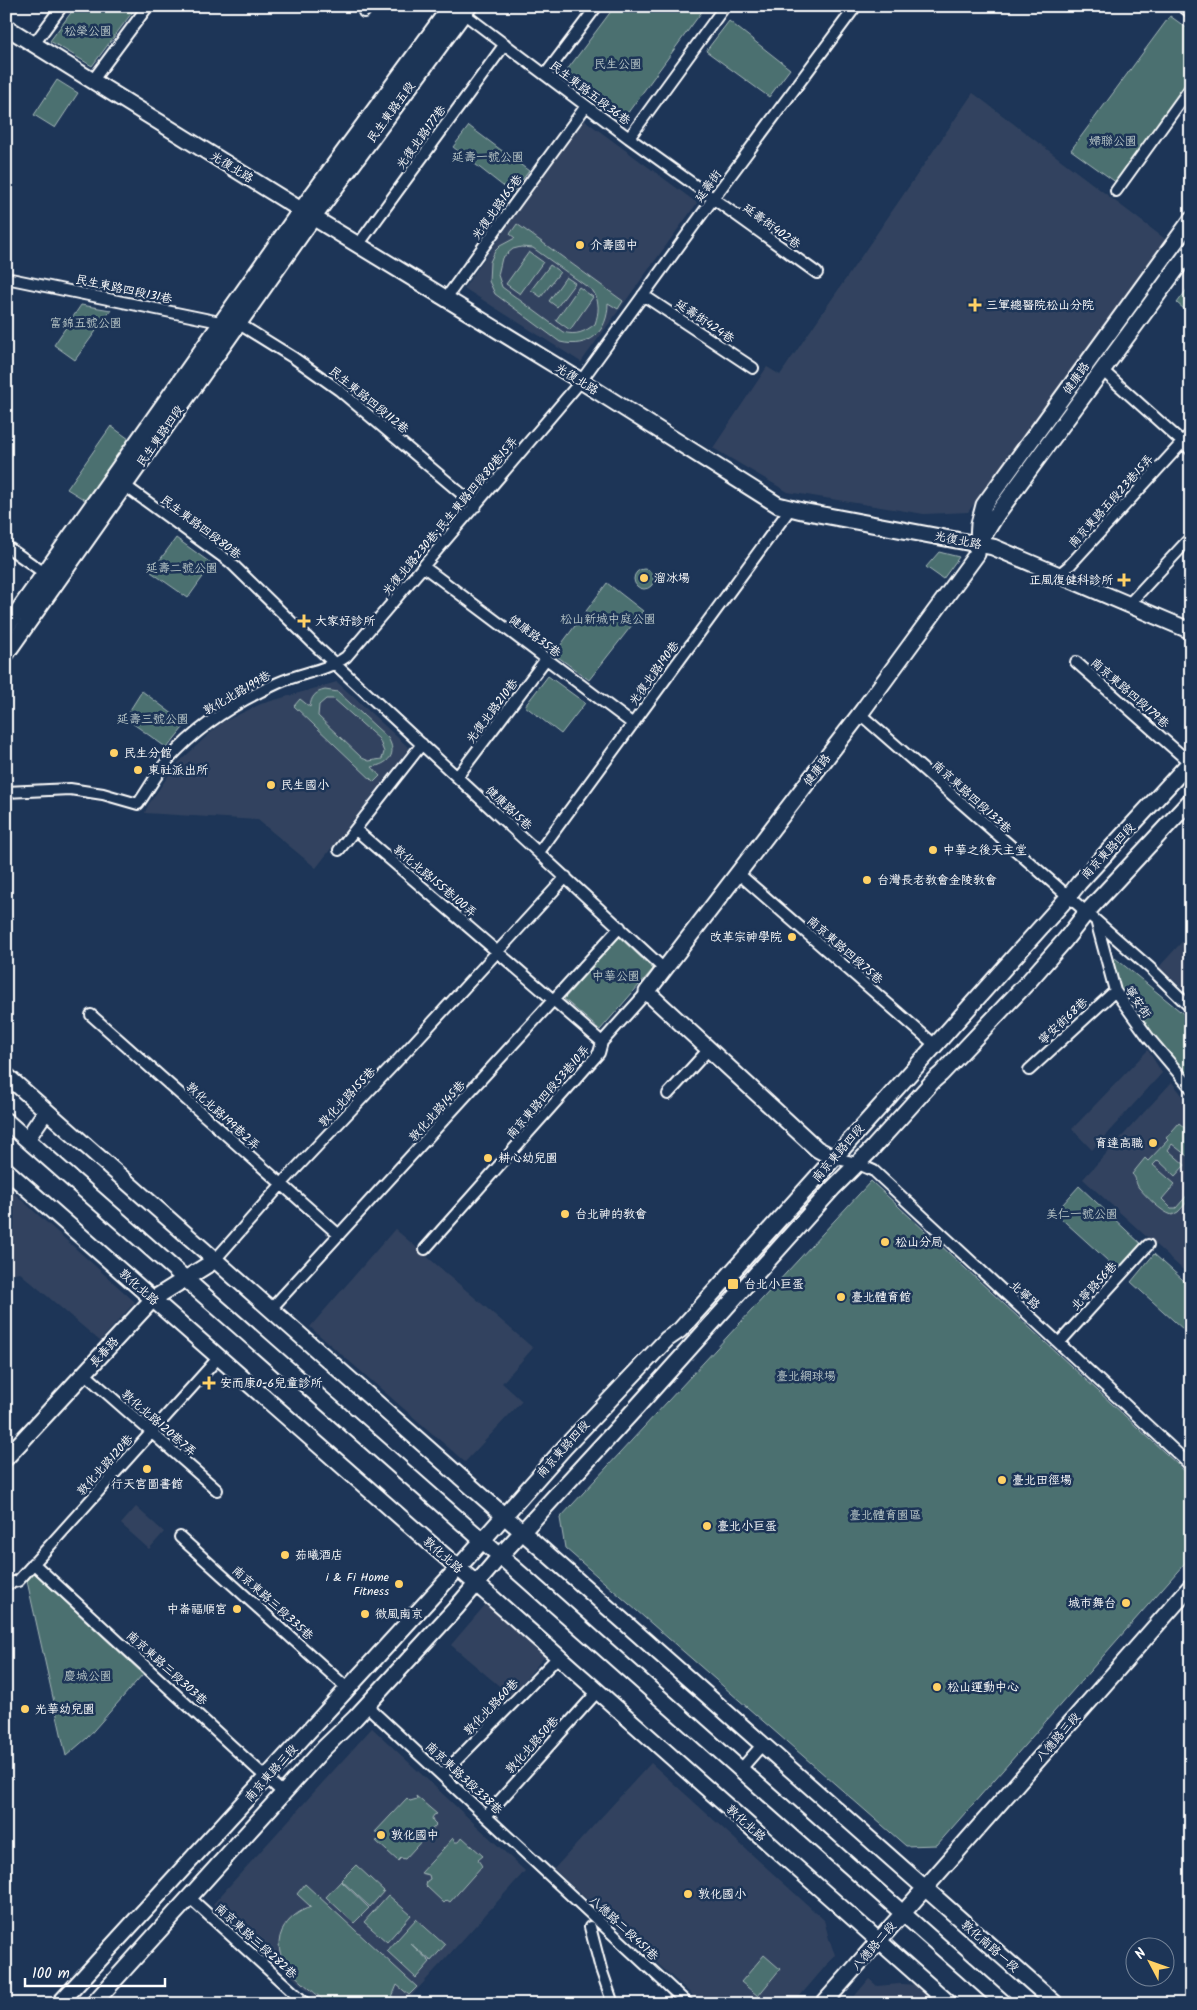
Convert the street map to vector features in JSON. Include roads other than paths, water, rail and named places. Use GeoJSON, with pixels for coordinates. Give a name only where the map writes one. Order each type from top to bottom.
{"type":"FeatureCollection","features":[{"type":"Feature","properties":{"kind":"main road","name":"民生東路五段"},"geometry":{"type":"LineString","coordinates":[[307,214],[460,8]]}},
{"type":"Feature","properties":{"kind":"main road","name":"光復北路"},"geometry":{"type":"LineString","coordinates":[[6,27],[581,381],[778,505],[790,509],[993,547],[1191,632]]}},
{"type":"Feature","properties":{"kind":"main road","name":"民生東路四段"},"geometry":{"type":"LineString","coordinates":[[119,482],[222,322],[307,214]]}},
{"type":"Feature","properties":{"kind":"main road","name":"民生東路四段"},"geometry":{"type":"LineString","coordinates":[[6,654],[51,577],[119,482],[237,326],[307,214]]}},
{"type":"Feature","properties":{"kind":"main road","name":"健康路"},"geometry":{"type":"LineString","coordinates":[[647,992],[860,714],[977,554],[979,524],[984,505],[1191,220]]}},
{"type":"Feature","properties":{"kind":"main road","name":"健康路"},"geometry":{"type":"LineString","coordinates":[[979,543],[997,514],[1191,249]]}},
{"type":"Feature","properties":{"kind":"main road","name":"民生東路四段"},"geometry":{"type":"LineString","coordinates":[[6,628],[51,577]]}},
{"type":"Feature","properties":{"kind":"main road","name":"南京東路四段"},"geometry":{"type":"LineString","coordinates":[[483,1541],[518,1498],[616,1391],[667,1339],[680,1330],[1190,761]]}},
{"type":"Feature","properties":{"kind":"main road","name":"南京東路四段"},"geometry":{"type":"LineString","coordinates":[[500,1556],[856,1163],[1066,940],[1091,918],[1191,800]]}},
{"type":"Feature","properties":{"kind":"main road"},"geometry":{"type":"LineString","coordinates":[[647,992],[817,1149],[834,1158]]}},
{"type":"Feature","properties":{"kind":"main road"},"geometry":{"type":"LineString","coordinates":[[6,1075],[924,1888]]}},
{"type":"Feature","properties":{"kind":"main road"},"geometry":{"type":"LineString","coordinates":[[27,1140],[46,1111]]}},
{"type":"Feature","properties":{"kind":"main road"},"geometry":{"type":"LineString","coordinates":[[6,1121],[1005,2004]]}},
{"type":"Feature","properties":{"kind":"main road","name":"敦化北路"},"geometry":{"type":"LineString","coordinates":[[6,1170],[559,1656],[878,1941]]}},
{"type":"Feature","properties":{"kind":"main road","name":"長春路"},"geometry":{"type":"LineString","coordinates":[[6,1458],[153,1299],[214,1260]]}},
{"type":"Feature","properties":{"kind":"main road","name":"南京東路三段"},"geometry":{"type":"LineString","coordinates":[[59,2004],[483,1541]]}},
{"type":"Feature","properties":{"kind":"main road","name":"南京東路三段"},"geometry":{"type":"LineString","coordinates":[[98,2002],[189,1897],[283,1793],[456,1608],[500,1556]]}},
{"type":"Feature","properties":{"kind":"main road","name":"八德路三段"},"geometry":{"type":"LineString","coordinates":[[924,1888],[1191,1586]]}},
{"type":"Feature","properties":{"kind":"main road","name":"八德路二段"},"geometry":{"type":"LineString","coordinates":[[823,2004],[924,1888]]}},
{"type":"Feature","properties":{"kind":"main road","name":"敦化南路一段"},"geometry":{"type":"LineString","coordinates":[[924,1888],[1056,2004]]}},
{"type":"Feature","properties":{"kind":"main road"},"geometry":{"type":"LineString","coordinates":[[878,1941],[950,2004]]}},
{"type":"Feature","properties":{"kind":"street"},"geometry":{"type":"LineString","coordinates":[[34,44],[62,6]]}},
{"type":"Feature","properties":{"kind":"street"},"geometry":{"type":"LineString","coordinates":[[93,80],[148,6]]}},
{"type":"Feature","properties":{"kind":"street"},"geometry":{"type":"LineString","coordinates":[[545,75],[597,6]]}},
{"type":"Feature","properties":{"kind":"street"},"geometry":{"type":"LineString","coordinates":[[629,138],[725,6]]}},
{"type":"Feature","properties":{"kind":"street","name":"延壽街"},"geometry":{"type":"LineString","coordinates":[[581,381],[856,6]]}},
{"type":"Feature","properties":{"kind":"street"},"geometry":{"type":"LineString","coordinates":[[1182,6],[1191,13]]}},
{"type":"Feature","properties":{"kind":"street","name":"民生東路五段36巷"},"geometry":{"type":"LineString","coordinates":[[460,8],[586,106],[713,199]]}},
{"type":"Feature","properties":{"kind":"street","name":"光復北路177巷"},"geometry":{"type":"LineString","coordinates":[[358,245],[505,44]]}},
{"type":"Feature","properties":{"kind":"street"},"geometry":{"type":"LineString","coordinates":[[1116,191],[1191,87]]}},
{"type":"Feature","properties":{"kind":"street","name":"光復北路165巷"},"geometry":{"type":"LineString","coordinates":[[446,298],[586,106]]}},
{"type":"Feature","properties":{"kind":"street","name":"延壽街402巷"},"geometry":{"type":"LineString","coordinates":[[713,199],[817,273]]}},
{"type":"Feature","properties":{"kind":"street","name":"民生東路四段131巷"},"geometry":{"type":"LineString","coordinates":[[6,278],[237,326]]}},
{"type":"Feature","properties":{"kind":"street","name":"延壽街424巷"},"geometry":{"type":"LineString","coordinates":[[643,295],[753,368]]}},
{"type":"Feature","properties":{"kind":"street","name":"民生東路四段112巷"},"geometry":{"type":"LineString","coordinates":[[237,326],[250,330],[340,390],[476,506]]}},
{"type":"Feature","properties":{"kind":"street"},"geometry":{"type":"LineString","coordinates":[[1102,370],[1191,450]]}},
{"type":"Feature","properties":{"kind":"street","name":"光復北路230巷;民生東路四段80巷15弄"},"geometry":{"type":"LineString","coordinates":[[336,664],[350,652],[424,567],[581,381]]}},
{"type":"Feature","properties":{"kind":"street","name":"南京東路五段23巷15弄"},"geometry":{"type":"LineString","coordinates":[[1058,575],[1191,433]]}},
{"type":"Feature","properties":{"kind":"street","name":"民生東路四段80巷"},"geometry":{"type":"LineString","coordinates":[[119,482],[230,562],[336,664]]}},
{"type":"Feature","properties":{"kind":"street","name":"光復北路190巷"},"geometry":{"type":"LineString","coordinates":[[539,852],[790,509]]}},
{"type":"Feature","properties":{"kind":"street"},"geometry":{"type":"LineString","coordinates":[[1128,605],[1191,537]]}},
{"type":"Feature","properties":{"kind":"street"},"geometry":{"type":"LineString","coordinates":[[6,546],[51,577]]}},
{"type":"Feature","properties":{"kind":"street","name":"健康路35巷"},"geometry":{"type":"LineString","coordinates":[[424,567],[633,724]]}},
{"type":"Feature","properties":{"kind":"street","name":"光復北路210巷"},"geometry":{"type":"LineString","coordinates":[[457,777],[546,659]]}},
{"type":"Feature","properties":{"kind":"street","name":"南京東路四段179巷"},"geometry":{"type":"LineString","coordinates":[[1076,662],[1190,761]]}},
{"type":"Feature","properties":{"kind":"street","name":"健康路15巷"},"geometry":{"type":"LineString","coordinates":[[336,664],[665,970]]}},
{"type":"Feature","properties":{"kind":"street","name":"敦化北路199巷"},"geometry":{"type":"LineString","coordinates":[[6,792],[70,789],[103,794],[138,804],[168,760],[207,724],[238,704],[280,682],[336,664]]}},
{"type":"Feature","properties":{"kind":"street","name":"南京東路四段133巷"},"geometry":{"type":"LineString","coordinates":[[860,714],[1068,897]]}},
{"type":"Feature","properties":{"kind":"street"},"geometry":{"type":"LineString","coordinates":[[339,850],[422,744]]}},
{"type":"Feature","properties":{"kind":"street","name":"敦化北路155巷100弄"},"geometry":{"type":"LineString","coordinates":[[356,830],[498,951]]}},
{"type":"Feature","properties":{"kind":"street","name":"南京東路四段75巷"},"geometry":{"type":"LineString","coordinates":[[739,874],[935,1045]]}},
{"type":"Feature","properties":{"kind":"street","name":"敦化北路155巷"},"geometry":{"type":"LineString","coordinates":[[214,1260],[566,877]]}},
{"type":"Feature","properties":{"kind":"street"},"geometry":{"type":"LineString","coordinates":[[1068,897],[1150,968],[1191,1008]]}},
{"type":"Feature","properties":{"kind":"street","name":"寧安街"},"geometry":{"type":"LineString","coordinates":[[1091,918],[1115,991],[1148,1037],[1191,1088]]}},
{"type":"Feature","properties":{"kind":"street","name":"敦化北路145巷"},"geometry":{"type":"LineString","coordinates":[[270,1310],[620,927]]}},
{"type":"Feature","properties":{"kind":"street"},"geometry":{"type":"LineString","coordinates":[[498,951],[602,1042]]}},
{"type":"Feature","properties":{"kind":"street","name":"寧安街68巷"},"geometry":{"type":"LineString","coordinates":[[1029,1070],[1115,991]]}},
{"type":"Feature","properties":{"kind":"street","name":"健康路"},"geometry":{"type":"LineString","coordinates":[[602,1042],[647,992]]}},
{"type":"Feature","properties":{"kind":"street","name":"敦化北路199巷2弄"},"geometry":{"type":"LineString","coordinates":[[91,1015],[339,1236]]}},
{"type":"Feature","properties":{"kind":"street","name":"南京東路四段53巷10弄"},"geometry":{"type":"LineString","coordinates":[[425,1249],[600,1054],[602,1042]]}},
{"type":"Feature","properties":{"kind":"street"},"geometry":{"type":"LineString","coordinates":[[668,1094],[709,1049]]}},
{"type":"Feature","properties":{"kind":"street","name":"北寧路"},"geometry":{"type":"LineString","coordinates":[[834,1158],[856,1163],[874,1171],[1191,1466]]}},
{"type":"Feature","properties":{"kind":"street","name":"北寧路56巷"},"geometry":{"type":"LineString","coordinates":[[1058,1343],[1148,1245]]}},
{"type":"Feature","properties":{"kind":"street","name":"敦化北路120巷"},"geometry":{"type":"LineString","coordinates":[[6,1584],[18,1581],[219,1358]]}},
{"type":"Feature","properties":{"kind":"street","name":"敦化北路120巷7弄"},"geometry":{"type":"LineString","coordinates":[[84,1374],[216,1490]]}},
{"type":"Feature","properties":{"kind":"street","name":"南京東路三段335巷"},"geometry":{"type":"LineString","coordinates":[[180,1537],[348,1689]]}},
{"type":"Feature","properties":{"kind":"street","name":"南京東路三段303巷"},"geometry":{"type":"LineString","coordinates":[[33,1563],[283,1793]]}},
{"type":"Feature","properties":{"kind":"street","name":"敦化北路60巷"},"geometry":{"type":"LineString","coordinates":[[442,1775],[559,1656]]}},
{"type":"Feature","properties":{"kind":"street","name":"敦化北路50巷"},"geometry":{"type":"LineString","coordinates":[[486,1816],[598,1691]]}},
{"type":"Feature","properties":{"kind":"street","name":"南京東路3段338巷"},"geometry":{"type":"LineString","coordinates":[[366,1705],[544,1870]]}},
{"type":"Feature","properties":{"kind":"street"},"geometry":{"type":"LineString","coordinates":[[741,1769],[762,1745]]}},
{"type":"Feature","properties":{"kind":"street","name":"八德路二段451巷"},"geometry":{"type":"LineString","coordinates":[[544,1870],[688,2004]]}},
{"type":"Feature","properties":{"kind":"street","name":"南京東路三段282巷"},"geometry":{"type":"LineString","coordinates":[[189,1897],[306,2004]]}},
{"type":"Feature","properties":{"kind":"street"},"geometry":{"type":"LineString","coordinates":[[590,1927],[613,2004]]}},
{"type":"Feature","properties":{"kind":"place","name":"介壽國中"},"geometry":{"type":"Point","coordinates":[580,245]}},
{"type":"Feature","properties":{"kind":"place","name":"三軍總醫院松山分院"},"geometry":{"type":"Point","coordinates":[975,305]}},
{"type":"Feature","properties":{"kind":"place","name":"溜冰場"},"geometry":{"type":"Point","coordinates":[644,578]}},
{"type":"Feature","properties":{"kind":"place","name":"正風復健科診所"},"geometry":{"type":"Point","coordinates":[1124,580]}},
{"type":"Feature","properties":{"kind":"place","name":"大家好診所"},"geometry":{"type":"Point","coordinates":[304,621]}},
{"type":"Feature","properties":{"kind":"place","name":"民生分館"},"geometry":{"type":"Point","coordinates":[114,753]}},
{"type":"Feature","properties":{"kind":"place","name":"東社派出所"},"geometry":{"type":"Point","coordinates":[138,770]}},
{"type":"Feature","properties":{"kind":"place","name":"民生國小"},"geometry":{"type":"Point","coordinates":[271,785]}},
{"type":"Feature","properties":{"kind":"place","name":"中華之後天主堂"},"geometry":{"type":"Point","coordinates":[933,850]}},
{"type":"Feature","properties":{"kind":"place","name":"台灣長老教會金陵教會"},"geometry":{"type":"Point","coordinates":[867,880]}},
{"type":"Feature","properties":{"kind":"place","name":"改革宗神學院"},"geometry":{"type":"Point","coordinates":[792,937]}},
{"type":"Feature","properties":{"kind":"place","name":"育達高職"},"geometry":{"type":"Point","coordinates":[1153,1143]}},
{"type":"Feature","properties":{"kind":"place","name":"耕心幼兒園"},"geometry":{"type":"Point","coordinates":[488,1158]}},
{"type":"Feature","properties":{"kind":"place","name":"台北神的教會"},"geometry":{"type":"Point","coordinates":[565,1214]}},
{"type":"Feature","properties":{"kind":"place","name":"松山分局"},"geometry":{"type":"Point","coordinates":[885,1242]}},
{"type":"Feature","properties":{"kind":"place","name":"台北小巨蛋"},"geometry":{"type":"Point","coordinates":[733,1284]}},
{"type":"Feature","properties":{"kind":"place","name":"臺北體育館"},"geometry":{"type":"Point","coordinates":[841,1297]}},
{"type":"Feature","properties":{"kind":"place","name":"安而康0-6兒童診所"},"geometry":{"type":"Point","coordinates":[209,1383]}},
{"type":"Feature","properties":{"kind":"place","name":"行天宮圖書館"},"geometry":{"type":"Point","coordinates":[147,1469]}},
{"type":"Feature","properties":{"kind":"place","name":"臺北田徑場"},"geometry":{"type":"Point","coordinates":[1002,1480]}},
{"type":"Feature","properties":{"kind":"place","name":"臺北小巨蛋"},"geometry":{"type":"Point","coordinates":[707,1526]}},
{"type":"Feature","properties":{"kind":"place","name":"茹曦酒店"},"geometry":{"type":"Point","coordinates":[285,1555]}},
{"type":"Feature","properties":{"kind":"place","name":"i & Fi Home Fitness"},"geometry":{"type":"Point","coordinates":[399,1584]}},
{"type":"Feature","properties":{"kind":"place","name":"城市舞台"},"geometry":{"type":"Point","coordinates":[1126,1603]}},
{"type":"Feature","properties":{"kind":"place","name":"中崙福順宮"},"geometry":{"type":"Point","coordinates":[237,1609]}},
{"type":"Feature","properties":{"kind":"place","name":"微風南京"},"geometry":{"type":"Point","coordinates":[365,1614]}},
{"type":"Feature","properties":{"kind":"place","name":"松山運動中心"},"geometry":{"type":"Point","coordinates":[937,1687]}},
{"type":"Feature","properties":{"kind":"place","name":"光華幼兒園"},"geometry":{"type":"Point","coordinates":[25,1709]}},
{"type":"Feature","properties":{"kind":"place","name":"敦化國中"},"geometry":{"type":"Point","coordinates":[381,1835]}},
{"type":"Feature","properties":{"kind":"place","name":"敦化國小"},"geometry":{"type":"Point","coordinates":[688,1894]}},
{"type":"Feature","properties":{"kind":"park label","name":"松榮公園"},"geometry":{"type":"Point","coordinates":[88,31]}},
{"type":"Feature","properties":{"kind":"park label","name":"民生公園"},"geometry":{"type":"Point","coordinates":[618,64]}},
{"type":"Feature","properties":{"kind":"park label","name":"婦聯公園"},"geometry":{"type":"Point","coordinates":[1113,141]}},
{"type":"Feature","properties":{"kind":"park label","name":"延壽一號公園"},"geometry":{"type":"Point","coordinates":[488,157]}},
{"type":"Feature","properties":{"kind":"park label","name":"富錦五號公園"},"geometry":{"type":"Point","coordinates":[86,323]}},
{"type":"Feature","properties":{"kind":"park label","name":"延壽二號公園"},"geometry":{"type":"Point","coordinates":[182,568]}},
{"type":"Feature","properties":{"kind":"park label","name":"松山新城中庭公園"},"geometry":{"type":"Point","coordinates":[608,619]}},
{"type":"Feature","properties":{"kind":"park label","name":"延壽三號公園"},"geometry":{"type":"Point","coordinates":[153,719]}},
{"type":"Feature","properties":{"kind":"park label","name":"中華公園"},"geometry":{"type":"Point","coordinates":[616,976]}},
{"type":"Feature","properties":{"kind":"park label","name":"美仁一號公園"},"geometry":{"type":"Point","coordinates":[1082,1214]}},
{"type":"Feature","properties":{"kind":"park label","name":"臺北網球場"},"geometry":{"type":"Point","coordinates":[806,1376]}},
{"type":"Feature","properties":{"kind":"park label","name":"臺北體育園區"},"geometry":{"type":"Point","coordinates":[885,1515]}},
{"type":"Feature","properties":{"kind":"park label","name":"慶城公園"},"geometry":{"type":"Point","coordinates":[88,1676]}}]}
